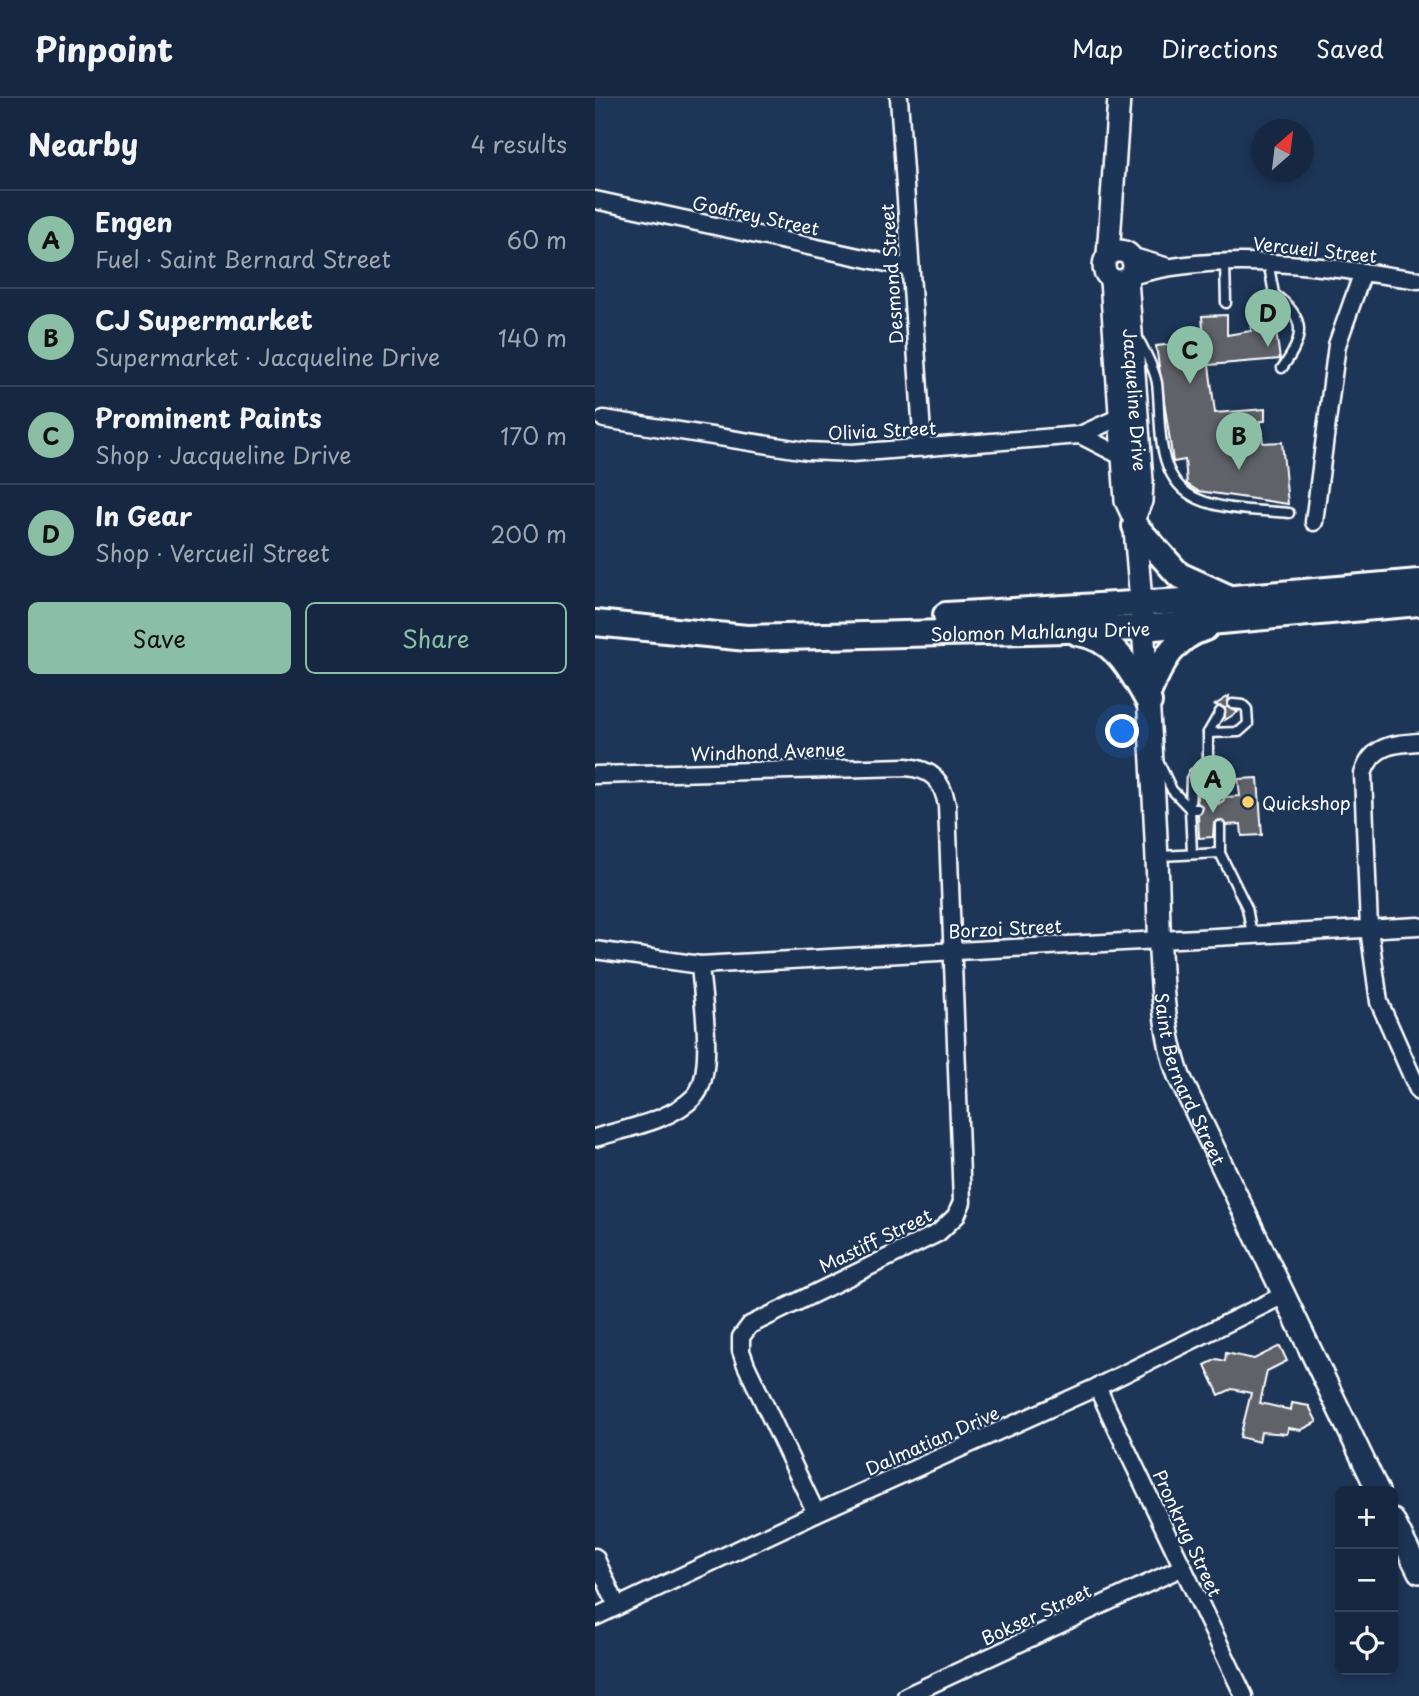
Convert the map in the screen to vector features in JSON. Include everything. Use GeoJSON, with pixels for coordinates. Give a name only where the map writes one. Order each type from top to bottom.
{"type":"FeatureCollection","features":[{"type":"Feature","properties":{"kind":"main road"},"geometry":{"type":"LineString","coordinates":[[1134,522],[1179,575],[1208,590],[1232,609],[1178,642],[1159,667],[1149,697]]}},
{"type":"Feature","properties":{"kind":"main road","name":"Solomon Mahlangu Drive"},"geometry":{"type":"LineString","coordinates":[[1232,609],[1419,582]]}},
{"type":"Feature","properties":{"kind":"main road","name":"Solomon Mahlangu Drive"},"geometry":{"type":"LineString","coordinates":[[663,628],[1142,616],[1232,609],[1419,603]]}},
{"type":"Feature","properties":{"kind":"main road","name":"Solomon Mahlangu Drive"},"geometry":{"type":"LineString","coordinates":[[595,623],[747,638],[1051,629],[1142,616]]}},
{"type":"Feature","properties":{"kind":"main road"},"geometry":{"type":"LineString","coordinates":[[1051,629],[1084,634],[1108,643],[1127,664],[1149,697]]}},
{"type":"Feature","properties":{"kind":"street","name":"Desmond Street"},"geometry":{"type":"LineString","coordinates":[[899,98],[923,448]]}},
{"type":"Feature","properties":{"kind":"street","name":"Jacqueline Drive"},"geometry":{"type":"LineString","coordinates":[[1119,98],[1112,197],[1129,319],[1142,481],[1141,501],[1134,522]]}},
{"type":"Feature","properties":{"kind":"street","name":"Godfrey Street"},"geometry":{"type":"LineString","coordinates":[[595,200],[909,268]]}},
{"type":"Feature","properties":{"kind":"street","name":"Vercueil Street"},"geometry":{"type":"LineString","coordinates":[[1122,267],[1268,261],[1419,280]]}},
{"type":"Feature","properties":{"kind":"street","name":"Jacqueline Drive"},"geometry":{"type":"LineString","coordinates":[[1122,267],[1123,457],[1126,501],[1134,522],[1142,616]]}},
{"type":"Feature","properties":{"kind":"street"},"geometry":{"type":"LineString","coordinates":[[1314,522],[1337,345],[1356,298],[1363,272]]}},
{"type":"Feature","properties":{"kind":"street","name":"Olivia Street"},"geometry":{"type":"LineString","coordinates":[[604,419],[825,453],[1080,435],[1122,416]]}},
{"type":"Feature","properties":{"kind":"street"},"geometry":{"type":"LineString","coordinates":[[1080,435],[1123,457]]}},
{"type":"Feature","properties":{"kind":"street","name":"Saint Bernard Street"},"geometry":{"type":"LineString","coordinates":[[1142,616],[1149,697],[1160,939],[1172,1057],[1376,1486]]}},
{"type":"Feature","properties":{"kind":"street"},"geometry":{"type":"LineString","coordinates":[[1419,742],[1378,748],[1366,764],[1363,774],[1369,929],[1379,1002],[1419,1092]]}},
{"type":"Feature","properties":{"kind":"street","name":"Windhond Avenue"},"geometry":{"type":"LineString","coordinates":[[595,775],[906,767],[921,768],[938,779]]}},
{"type":"Feature","properties":{"kind":"street","name":"Mastiff Street"},"geometry":{"type":"LineString","coordinates":[[816,1513],[746,1365],[741,1351],[741,1338],[750,1325],[762,1318],[938,1233],[956,1216],[964,1192],[951,950],[947,805],[938,779]]}},
{"type":"Feature","properties":{"kind":"street","name":"Borzoi Street"},"geometry":{"type":"LineString","coordinates":[[595,950],[700,965],[1419,926]]}},
{"type":"Feature","properties":{"kind":"street"},"geometry":{"type":"LineString","coordinates":[[595,1138],[668,1114],[695,1097],[703,1085],[706,1067],[700,965]]}},
{"type":"Feature","properties":{"kind":"street","name":"Dalmatian Drive"},"geometry":{"type":"LineString","coordinates":[[595,1617],[816,1513],[1097,1387],[1284,1295]]}},
{"type":"Feature","properties":{"kind":"street","name":"Pronkrug Street"},"geometry":{"type":"LineString","coordinates":[[1097,1387],[1244,1696]]}},
{"type":"Feature","properties":{"kind":"street"},"geometry":{"type":"LineString","coordinates":[[1398,1530],[1419,1572]]}},
{"type":"Feature","properties":{"kind":"street"},"geometry":{"type":"LineString","coordinates":[[595,1557],[617,1606]]}},
{"type":"Feature","properties":{"kind":"street","name":"Bokser Street"},"geometry":{"type":"LineString","coordinates":[[906,1696],[1183,1567]]}},
{"type":"Feature","properties":{"kind":"lane"},"geometry":{"type":"LineString","coordinates":[[1268,261],[1274,295],[1294,310],[1299,324],[1294,352],[1282,368]]}},
{"type":"Feature","properties":{"kind":"lane"},"geometry":{"type":"LineString","coordinates":[[1224,262],[1226,303]]}},
{"type":"Feature","properties":{"kind":"lane"},"geometry":{"type":"LineString","coordinates":[[1129,319],[1156,380],[1165,458],[1185,491],[1216,505],[1289,513]]}},
{"type":"Feature","properties":{"kind":"lane"},"geometry":{"type":"LineString","coordinates":[[1208,733],[1239,732],[1248,724],[1247,709],[1243,705],[1233,704]]}},
{"type":"Feature","properties":{"kind":"lane"},"geometry":{"type":"LineString","coordinates":[[1208,770],[1208,733],[1220,712]]}},
{"type":"Feature","properties":{"kind":"lane"},"geometry":{"type":"LineString","coordinates":[[1151,750],[1172,790],[1194,809]]}},
{"type":"Feature","properties":{"kind":"lane"},"geometry":{"type":"LineString","coordinates":[[1192,853],[1192,776],[1199,771],[1208,770],[1217,776],[1219,797]]}},
{"type":"Feature","properties":{"kind":"lane"},"geometry":{"type":"LineString","coordinates":[[1220,826],[1220,853],[1247,908],[1252,934]]}},
{"type":"Feature","properties":{"kind":"lane"},"geometry":{"type":"LineString","coordinates":[[1157,856],[1220,853]]}},
{"type":"Feature","properties":{"kind":"building"},"geometry":{"type":"Polygon","coordinates":[[[1273,310],[1280,359],[1209,365],[1215,413],[1265,409],[1265,421],[1260,421],[1263,443],[1282,442],[1288,504],[1198,491],[1187,484],[1185,460],[1173,462],[1156,346],[1204,341],[1202,316],[1227,315],[1227,335],[1251,331],[1251,311],[1273,310]]]}},
{"type":"Feature","properties":{"kind":"building"},"geometry":{"type":"Polygon","coordinates":[[[1229,696],[1227,707],[1238,712],[1225,720],[1225,708],[1215,705],[1229,696]]]}},
{"type":"Feature","properties":{"kind":"building"},"geometry":{"type":"Polygon","coordinates":[[[1210,778],[1213,798],[1219,804],[1225,797],[1240,796],[1238,779],[1258,778],[1262,835],[1242,836],[1241,824],[1226,825],[1219,820],[1214,823],[1213,837],[1199,838],[1198,815],[1203,808],[1197,802],[1198,781],[1210,778]]]}},
{"type":"Feature","properties":{"kind":"building"},"geometry":{"type":"Polygon","coordinates":[[[1280,1346],[1287,1361],[1267,1371],[1260,1403],[1291,1410],[1292,1403],[1309,1406],[1317,1422],[1301,1430],[1288,1428],[1287,1434],[1261,1432],[1259,1442],[1240,1437],[1251,1393],[1232,1389],[1219,1395],[1205,1365],[1217,1359],[1225,1361],[1226,1353],[1254,1359],[1280,1346]]]}},
{"type":"Feature","properties":{"kind":"place","name":"In Gear"},"geometry":{"type":"Point","coordinates":[1268,347]}},
{"type":"Feature","properties":{"kind":"place","name":"Prominent Paints"},"geometry":{"type":"Point","coordinates":[1190,384]}},
{"type":"Feature","properties":{"kind":"place","name":"CJ Supermarket"},"geometry":{"type":"Point","coordinates":[1239,470]}},
{"type":"Feature","properties":{"kind":"place","name":"Quickshop"},"geometry":{"type":"Point","coordinates":[1248,802]}},
{"type":"Feature","properties":{"kind":"place","name":"Engen"},"geometry":{"type":"Point","coordinates":[1213,813]}}]}
